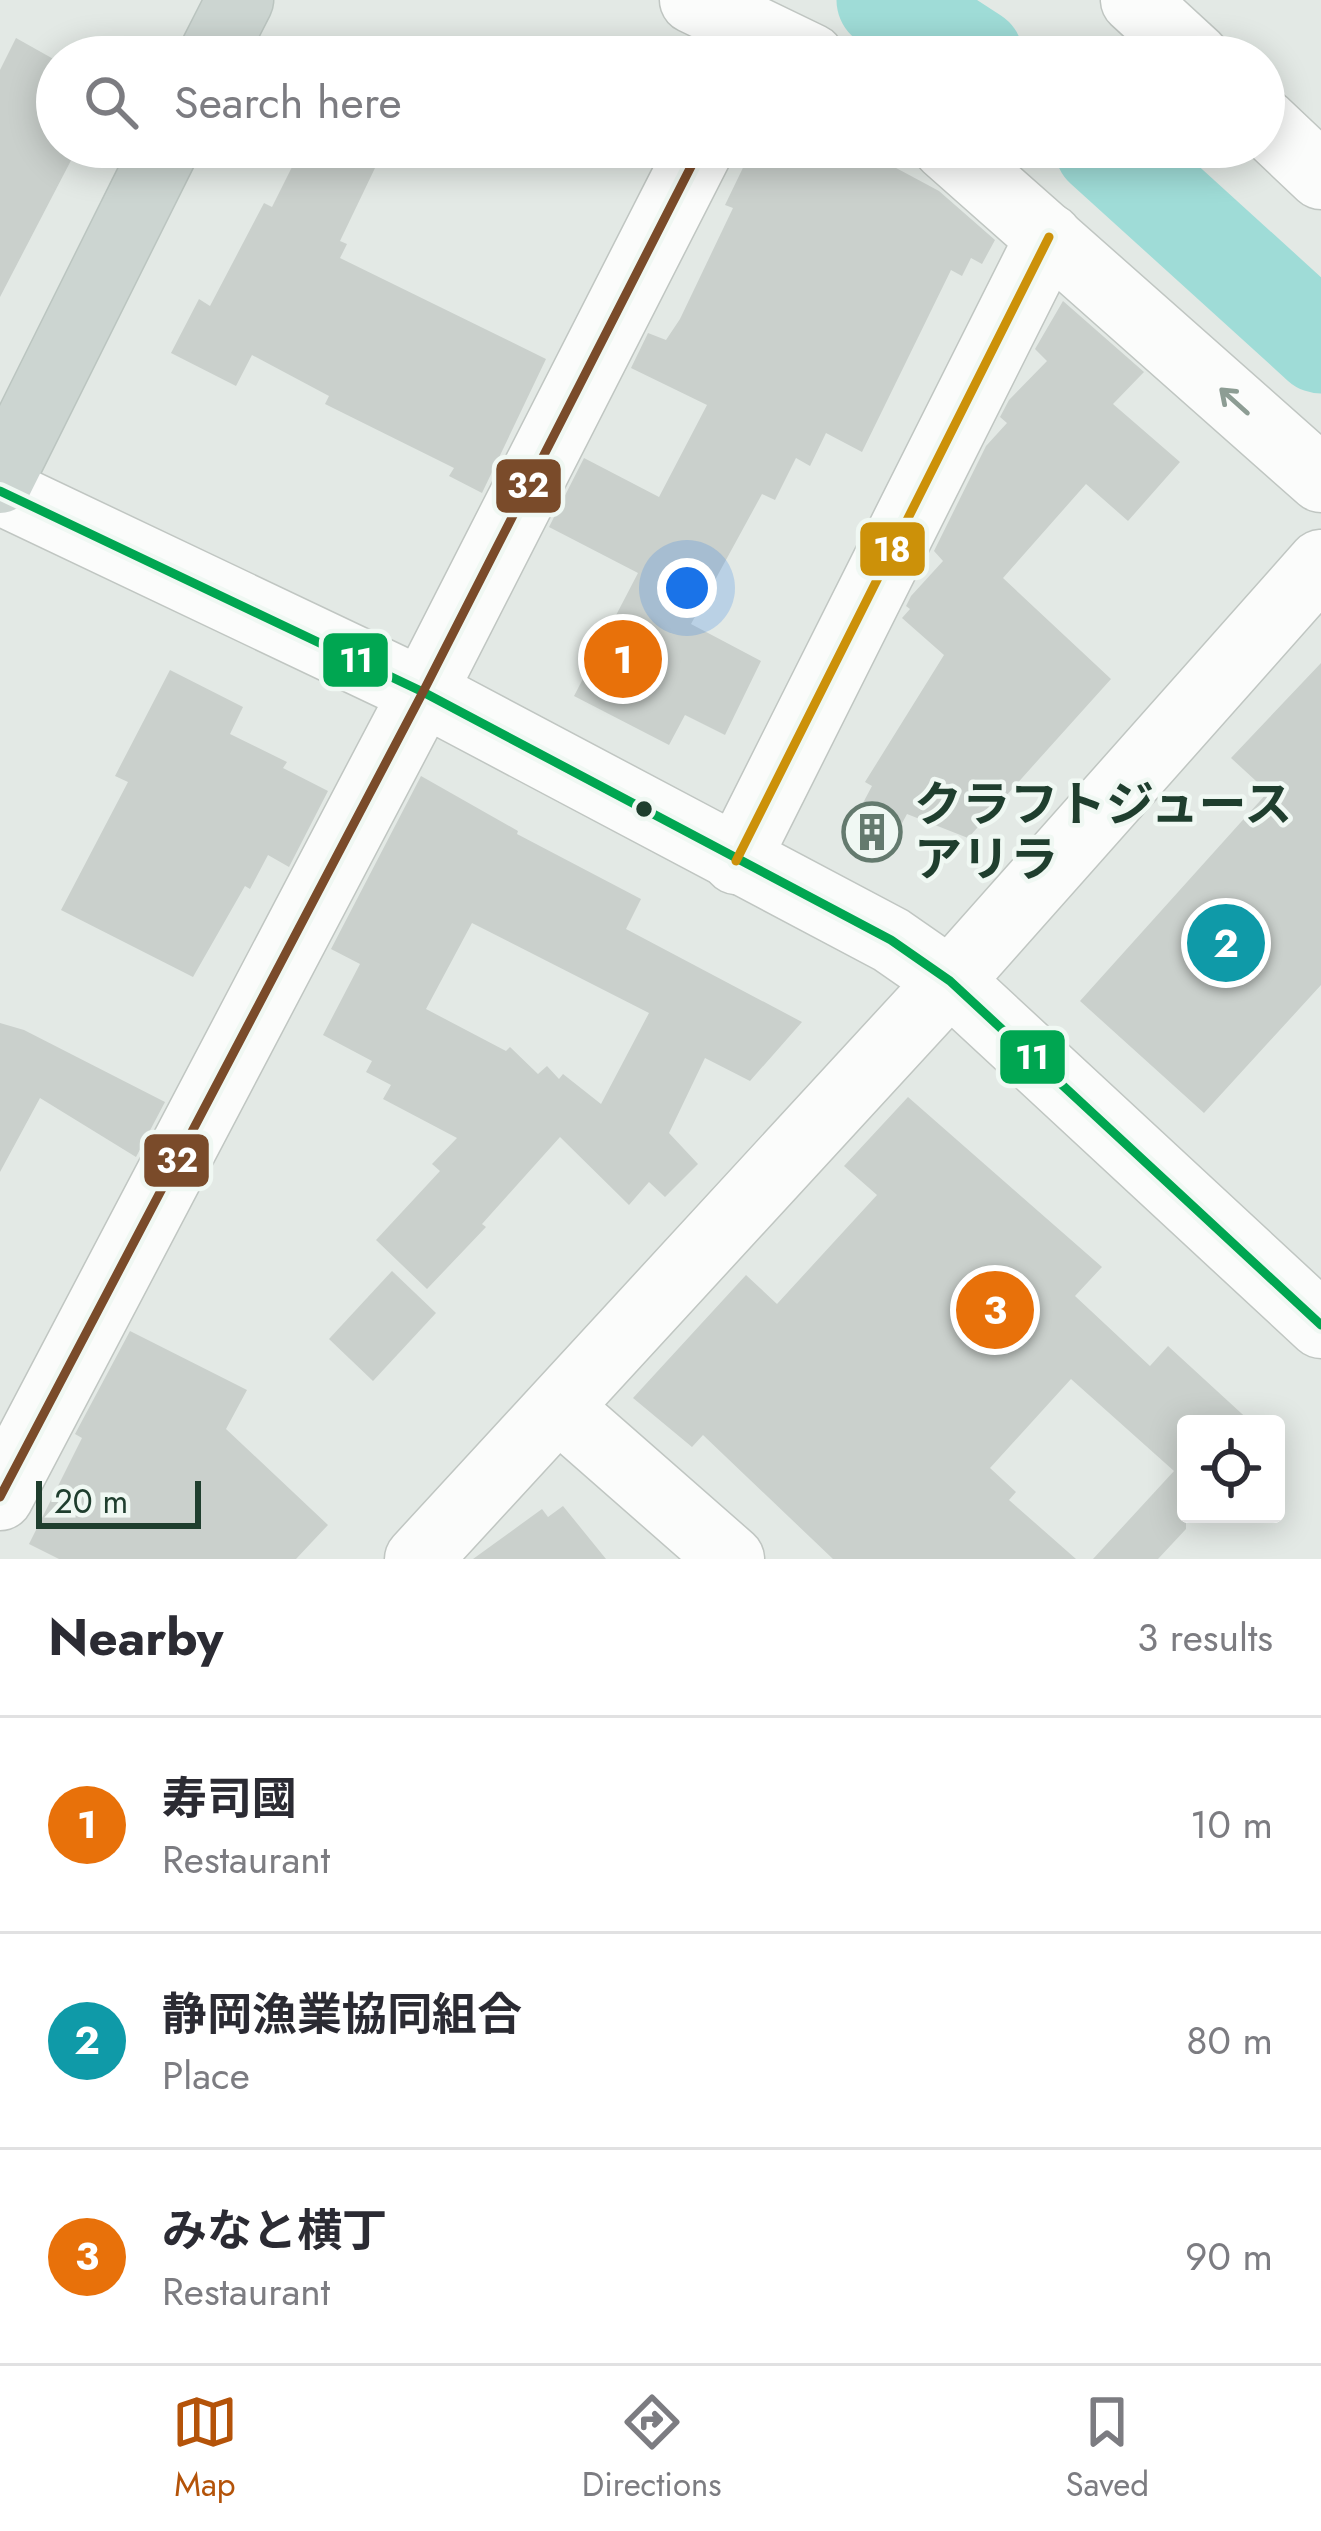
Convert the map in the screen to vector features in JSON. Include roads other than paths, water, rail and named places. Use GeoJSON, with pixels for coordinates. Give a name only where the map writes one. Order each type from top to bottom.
{"type":"FeatureCollection","features":[{"type":"Feature","properties":{"kind":"main road"},"geometry":{"type":"LineString","coordinates":[[221,36],[239,0]]}},
{"type":"Feature","properties":{"kind":"main road"},"geometry":{"type":"LineString","coordinates":[[0,480],[156,168]]}},
{"type":"Feature","properties":{"kind":"street"},"geometry":{"type":"LineString","coordinates":[[693,0],[753,36]]}},
{"type":"Feature","properties":{"kind":"street"},"geometry":{"type":"LineString","coordinates":[[1285,142],[1321,176]]}},
{"type":"Feature","properties":{"kind":"street"},"geometry":{"type":"LineString","coordinates":[[0,1497],[424,692],[690,168]]}},
{"type":"Feature","properties":{"kind":"street"},"geometry":{"type":"LineString","coordinates":[[970,168],[1321,479]]}},
{"type":"Feature","properties":{"kind":"street"},"geometry":{"type":"LineString","coordinates":[[736,861],[1049,237]]}},
{"type":"Feature","properties":{"kind":"street"},"geometry":{"type":"LineString","coordinates":[[0,490],[424,692],[891,940],[950,981],[1321,1325]]}},
{"type":"Feature","properties":{"kind":"street"},"geometry":{"type":"LineString","coordinates":[[418,1559],[950,981],[1321,563]]}},
{"type":"Feature","properties":{"kind":"street"},"geometry":{"type":"LineString","coordinates":[[560,1409],[731,1559]]}},
{"type":"Feature","properties":{"kind":"waterway"},"geometry":{"type":"LineString","coordinates":[[886,0],[942,36]]}},
{"type":"Feature","properties":{"kind":"waterway"},"geometry":{"type":"LineString","coordinates":[[1127,168],[1321,344]]}},
{"type":"Feature","properties":{"kind":"place","name":"寿司國"},"geometry":{"type":"Point","coordinates":[623,659]}},
{"type":"Feature","properties":{"kind":"place","name":"クラフトジュース アリラ"},"geometry":{"type":"Point","coordinates":[872,832]}},
{"type":"Feature","properties":{"kind":"place","name":"静岡漁業協同組合"},"geometry":{"type":"Point","coordinates":[1226,943]}},
{"type":"Feature","properties":{"kind":"place","name":"みなと横丁"},"geometry":{"type":"Point","coordinates":[995,1310]}}]}
